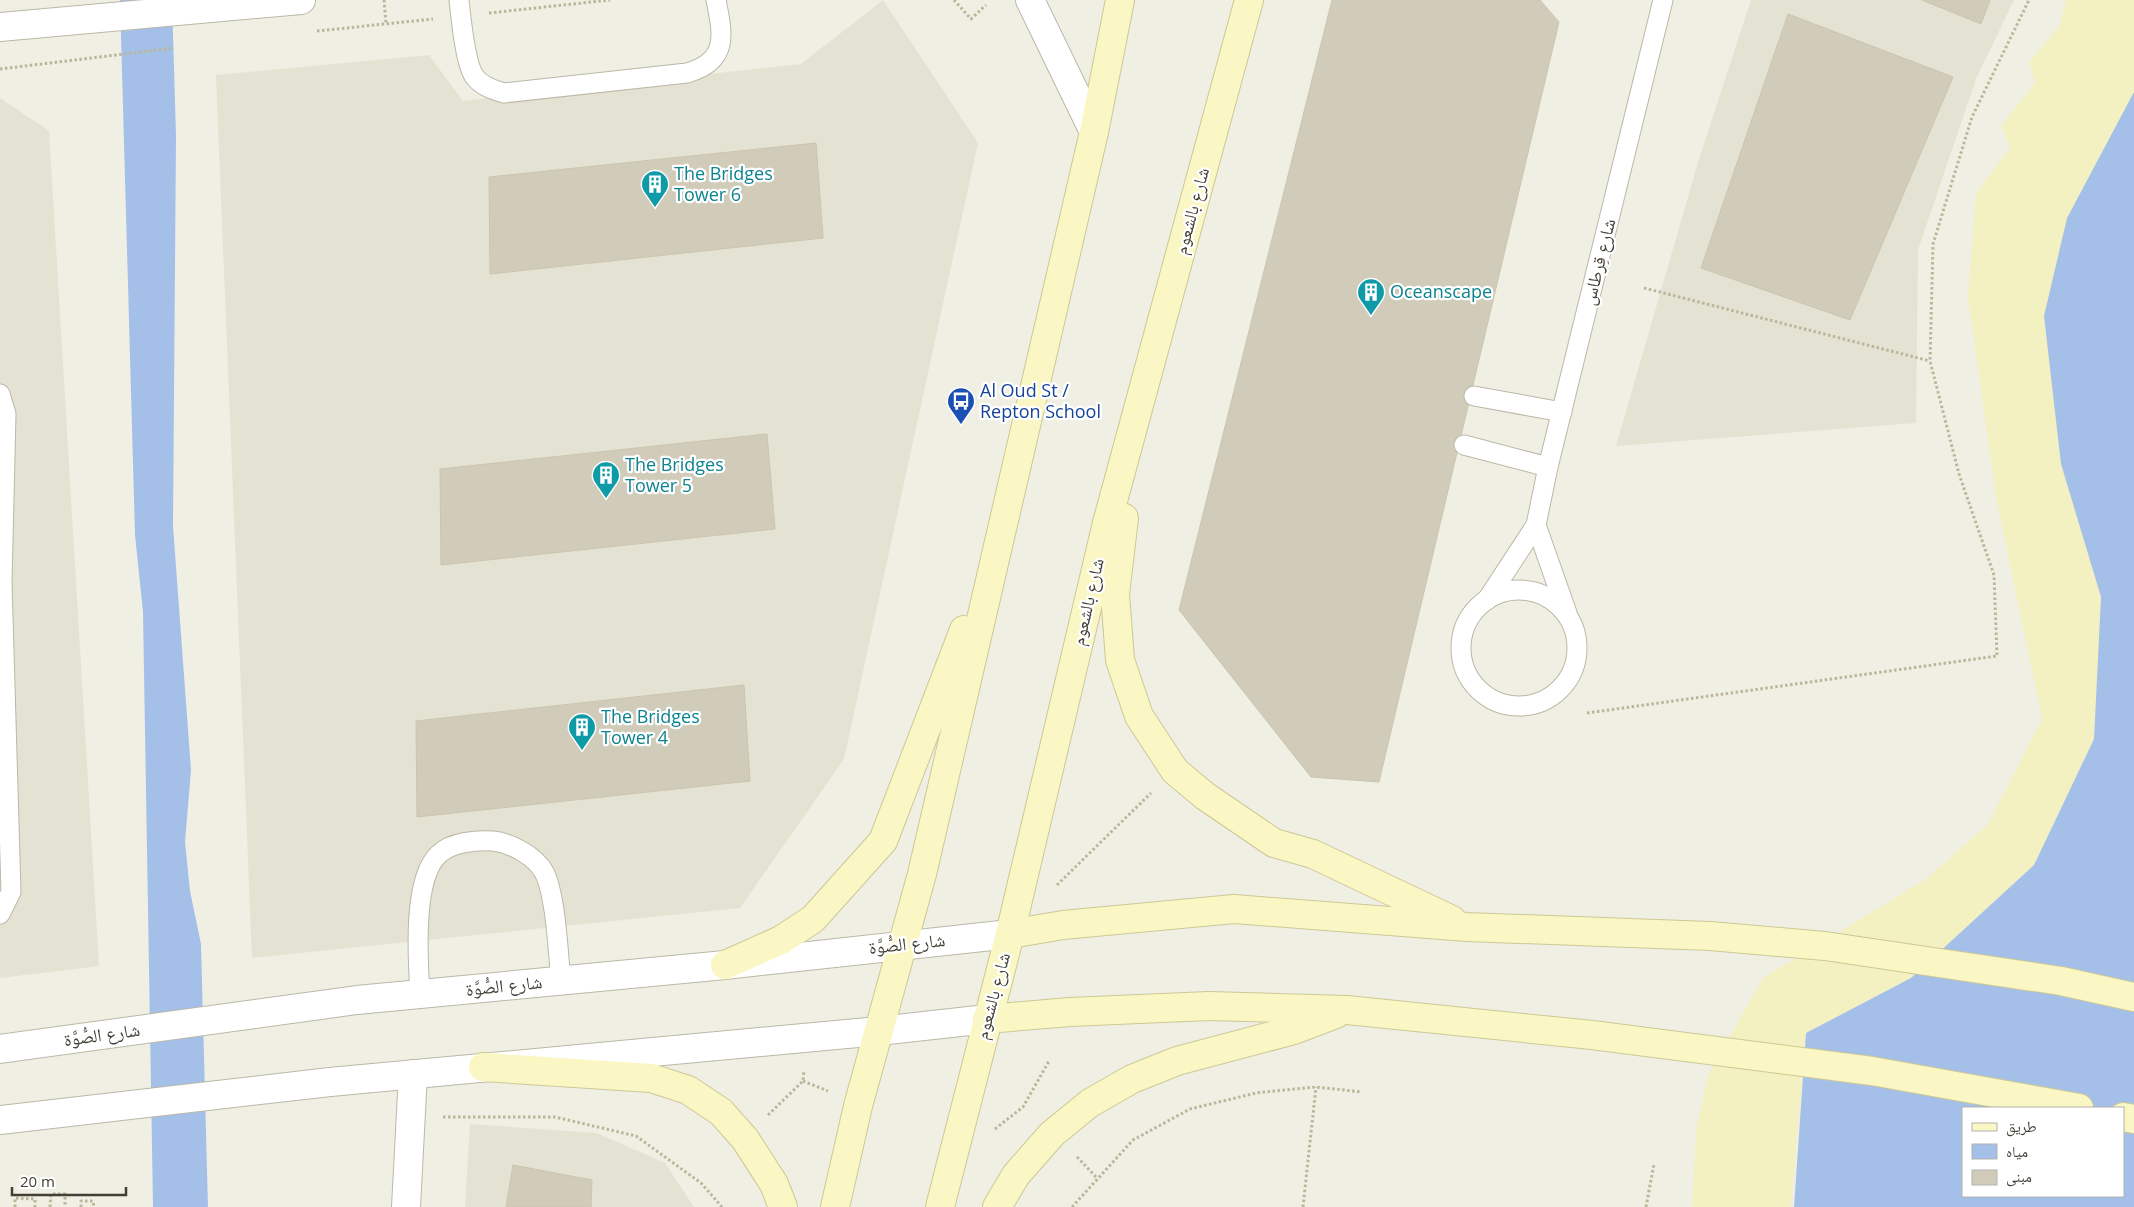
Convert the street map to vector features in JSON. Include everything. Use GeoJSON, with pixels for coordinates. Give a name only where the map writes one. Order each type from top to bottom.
{"type":"FeatureCollection","features":[{"type":"Feature","properties":{"kind":"main road"},"geometry":{"type":"LineString","coordinates":[[836,1207],[858,1106],[922,874],[1094,132],[1120,0]]}},
{"type":"Feature","properties":{"kind":"main road","name":"شارع بالشعوم"},"geometry":{"type":"LineString","coordinates":[[940,1207],[1010,934],[1121,472],[1250,2]]}},
{"type":"Feature","properties":{"kind":"main road"},"geometry":{"type":"LineString","coordinates":[[1121,472],[1124,517],[1115,594],[1120,660],[1139,716],[1175,771],[1205,796],[1274,843],[1313,854],[1467,927]]}},
{"type":"Feature","properties":{"kind":"main road"},"geometry":{"type":"LineString","coordinates":[[724,965],[781,940],[813,919],[883,842],[999,540]]}},
{"type":"Feature","properties":{"kind":"main road"},"geometry":{"type":"LineString","coordinates":[[1010,934],[1063,925],[1234,909],[1467,927],[1710,936],[1825,946],[2061,981],[2134,997]]}},
{"type":"Feature","properties":{"kind":"main road"},"geometry":{"type":"LineString","coordinates":[[987,1018],[1070,1012],[1209,1006],[1347,1010],[1592,1036],[1872,1071],[2073,1107]]}},
{"type":"Feature","properties":{"kind":"main road"},"geometry":{"type":"LineString","coordinates":[[997,1207],[1016,1175],[1052,1134],[1090,1103],[1132,1079],[1177,1061],[1294,1030],[1347,1010]]}},
{"type":"Feature","properties":{"kind":"main road"},"geometry":{"type":"LineString","coordinates":[[483,1067],[651,1078],[688,1090],[721,1112],[745,1139],[774,1184],[783,1207]]}},
{"type":"Feature","properties":{"kind":"street"},"geometry":{"type":"LineString","coordinates":[[0,27],[301,0]]}},
{"type":"Feature","properties":{"kind":"street"},"geometry":{"type":"LineString","coordinates":[[1030,0],[1094,132]]}},
{"type":"Feature","properties":{"kind":"street","name":"شارع الصُّوَّة"},"geometry":{"type":"LineString","coordinates":[[0,1049],[357,1000],[724,965],[902,944],[1010,934]]}},
{"type":"Feature","properties":{"kind":"street"},"geometry":{"type":"LineString","coordinates":[[0,1120],[330,1082],[878,1032],[987,1018]]}},
{"type":"Feature","properties":{"kind":"street"},"geometry":{"type":"LineString","coordinates":[[406,1207],[413,1074]]}},
{"type":"Feature","properties":{"kind":"lane"},"geometry":{"type":"LineString","coordinates":[[459,0],[468,56],[474,76],[481,84],[492,90],[504,93],[700,70],[719,51],[722,38],[716,0]]}},
{"type":"Feature","properties":{"kind":"lane","name":"شارع قِرطاس"},"geometry":{"type":"LineString","coordinates":[[1487,600],[1536,525],[1548,467],[1663,0]]}},
{"type":"Feature","properties":{"kind":"lane"},"geometry":{"type":"LineString","coordinates":[[0,394],[6,414],[2,582],[12,892],[0,914]]}},
{"type":"Feature","properties":{"kind":"lane"},"geometry":{"type":"LineString","coordinates":[[1474,396],[1562,412]]}},
{"type":"Feature","properties":{"kind":"lane"},"geometry":{"type":"LineString","coordinates":[[1464,445],[1548,467]]}},
{"type":"Feature","properties":{"kind":"lane"},"geometry":{"type":"LineString","coordinates":[[1536,525],[1576,637],[1577,656],[1571,675],[1560,690],[1544,701],[1525,706],[1506,706],[1488,698],[1474,685],[1464,668],[1460,649],[1463,630],[1472,613],[1487,600],[1504,592],[1522,590],[1541,594],[1557,604],[1569,619]]}},
{"type":"Feature","properties":{"kind":"lane"},"geometry":{"type":"LineString","coordinates":[[420,994],[417,946],[423,887],[430,867],[438,854],[449,848],[460,844],[479,842],[500,842],[512,846],[533,859],[543,870],[550,885],[561,981]]}},
{"type":"Feature","properties":{"kind":"path"},"geometry":{"type":"LineString","coordinates":[[384,0],[386,24]]}},
{"type":"Feature","properties":{"kind":"path"},"geometry":{"type":"LineString","coordinates":[[954,0],[971,19],[986,5]]}},
{"type":"Feature","properties":{"kind":"path"},"geometry":{"type":"LineString","coordinates":[[1587,712],[1998,656],[1994,575],[1958,474],[1930,361],[1933,244],[1972,117],[2029,0]]}},
{"type":"Feature","properties":{"kind":"path"},"geometry":{"type":"LineString","coordinates":[[307,32],[327,30]]}},
{"type":"Feature","properties":{"kind":"path"},"geometry":{"type":"LineString","coordinates":[[0,69],[178,47]]}},
{"type":"Feature","properties":{"kind":"path"},"geometry":{"type":"LineString","coordinates":[[1644,288],[1930,361]]}},
{"type":"Feature","properties":{"kind":"path"},"geometry":{"type":"LineString","coordinates":[[1055,887],[1158,786]]}},
{"type":"Feature","properties":{"kind":"path"},"geometry":{"type":"LineString","coordinates":[[989,1134],[1023,1107],[1049,1061]]}},
{"type":"Feature","properties":{"kind":"path"},"geometry":{"type":"LineString","coordinates":[[762,1122],[803,1081],[835,1093]]}},
{"type":"Feature","properties":{"kind":"path"},"geometry":{"type":"LineString","coordinates":[[1072,1207],[1133,1140],[1190,1109],[1256,1093],[1316,1087],[1362,1092]]}},
{"type":"Feature","properties":{"kind":"path"},"geometry":{"type":"LineString","coordinates":[[1304,1207],[1316,1087]]}},
{"type":"Feature","properties":{"kind":"path"},"geometry":{"type":"LineString","coordinates":[[411,1118],[554,1117],[636,1136],[701,1183],[722,1207]]}},
{"type":"Feature","properties":{"kind":"path"},"geometry":{"type":"LineString","coordinates":[[1072,1152],[1097,1178]]}},
{"type":"Feature","properties":{"kind":"path"},"geometry":{"type":"LineString","coordinates":[[1646,1207],[1654,1164]]}},
{"type":"Feature","properties":{"kind":"path"},"geometry":{"type":"LineString","coordinates":[[50,1207],[50,1194],[65,1194],[65,1207]]}},
{"type":"Feature","properties":{"kind":"path"},"geometry":{"type":"LineString","coordinates":[[15,1207],[15,1198],[35,1199],[35,1207]]}},
{"type":"Feature","properties":{"kind":"path"},"geometry":{"type":"LineString","coordinates":[[81,1207],[81,1200],[93,1201],[94,1207]]}},
{"type":"Feature","properties":{"kind":"shaded area"},"geometry":{"type":"Polygon","coordinates":[[[883,0],[978,143],[844,759],[740,908],[252,958],[216,75],[429,55],[463,101],[801,64],[883,0]]]}},
{"type":"Feature","properties":{"kind":"shaded area"},"geometry":{"type":"Polygon","coordinates":[[[1751,0],[2014,0],[1976,79],[1918,250],[1916,423],[1616,446],[1699,159],[1751,0]]]}},
{"type":"Feature","properties":{"kind":"shaded area"},"geometry":{"type":"Polygon","coordinates":[[[0,98],[49,131],[99,966],[0,978],[0,98]]]}},
{"type":"Feature","properties":{"kind":"shaded area"},"geometry":{"type":"Polygon","coordinates":[[[470,1124],[597,1133],[665,1163],[694,1207],[465,1207],[470,1124]]]}},
{"type":"Feature","properties":{"kind":"sand"},"geometry":{"type":"Polygon","coordinates":[[[2066,0],[2134,0],[2134,92],[2067,218],[2061,464],[2101,597],[2094,739],[2034,865],[1911,978],[1806,1033],[1791,1207],[1692,1207],[1696,1130],[1708,1075],[1763,978],[1926,879],[1988,824],[2042,719],[1996,497],[1968,297],[1976,193],[2010,148],[2001,126],[2035,83],[2029,62],[2059,27],[2066,0]]]}},
{"type":"Feature","properties":{"kind":"water"},"geometry":{"type":"Polygon","coordinates":[[[120,0],[172,0],[176,136],[173,526],[191,770],[185,842],[190,891],[201,944],[208,1207],[153,1207],[143,612],[135,535],[120,0]]]}},
{"type":"Feature","properties":{"kind":"water"},"geometry":{"type":"Polygon","coordinates":[[[2134,92],[2134,1207],[1794,1207],[1806,1033],[1911,978],[2034,865],[2094,739],[2101,597],[2061,464],[2044,316],[2067,218],[2134,92]]]}},
{"type":"Feature","properties":{"kind":"building","name":"Oceanscape"},"geometry":{"type":"Polygon","coordinates":[[[1332,0],[1540,0],[1559,22],[1379,782],[1311,777],[1179,610],[1332,0]]]}},
{"type":"Feature","properties":{"kind":"building"},"geometry":{"type":"Polygon","coordinates":[[[1922,0],[1990,0],[1981,24],[1922,0]]]}},
{"type":"Feature","properties":{"kind":"building"},"geometry":{"type":"Polygon","coordinates":[[[1788,14],[1953,77],[1850,320],[1701,268],[1788,14]]]}},
{"type":"Feature","properties":{"kind":"building","name":"The Bridges Tower 6"},"geometry":{"type":"Polygon","coordinates":[[[816,143],[823,238],[490,274],[489,177],[816,143]]]}},
{"type":"Feature","properties":{"kind":"building","name":"The Bridges Tower 5"},"geometry":{"type":"Polygon","coordinates":[[[767,434],[775,529],[441,565],[440,469],[767,434]]]}},
{"type":"Feature","properties":{"kind":"building","name":"The Bridges Tower 4"},"geometry":{"type":"Polygon","coordinates":[[[744,685],[750,781],[417,817],[416,721],[744,685]]]}},
{"type":"Feature","properties":{"kind":"building"},"geometry":{"type":"Polygon","coordinates":[[[513,1165],[592,1180],[591,1207],[506,1207],[513,1165]]]}},
{"type":"Feature","properties":{"kind":"place","name":"The Bridges Tower 6"},"geometry":{"type":"Point","coordinates":[655,208]}},
{"type":"Feature","properties":{"kind":"place","name":"Oceanscape"},"geometry":{"type":"Point","coordinates":[1371,316]}},
{"type":"Feature","properties":{"kind":"place","name":"Al Oud St / Repton School"},"geometry":{"type":"Point","coordinates":[961,425]}},
{"type":"Feature","properties":{"kind":"place","name":"The Bridges Tower 5"},"geometry":{"type":"Point","coordinates":[606,499]}},
{"type":"Feature","properties":{"kind":"place","name":"The Bridges Tower 4"},"geometry":{"type":"Point","coordinates":[582,751]}}]}
